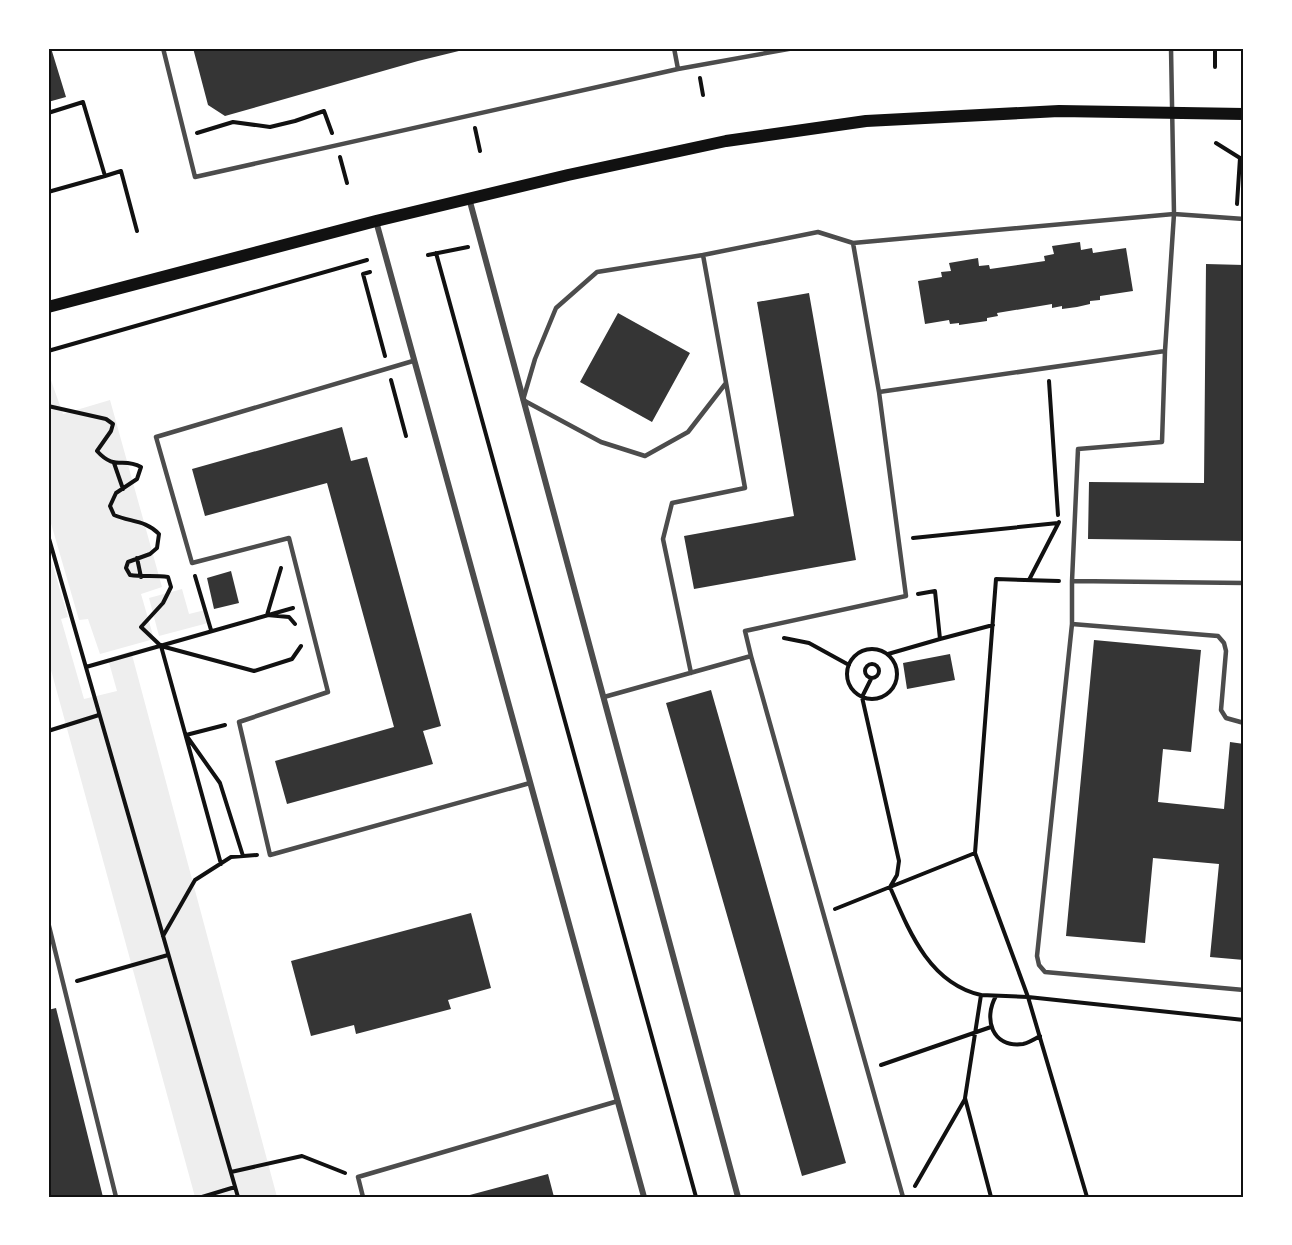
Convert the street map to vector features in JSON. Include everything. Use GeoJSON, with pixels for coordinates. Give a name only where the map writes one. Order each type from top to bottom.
{"type":"FeatureCollection","features":[{"type":"Feature","properties":{"kind":"main road"},"geometry":{"type":"LineString","coordinates":[[48,307],[375,221],[726,141],[866,121],[1059,111],[1244,114]]}},
{"type":"Feature","properties":{"kind":"street"},"geometry":{"type":"LineString","coordinates":[[469,198],[738,1197]]}},
{"type":"Feature","properties":{"kind":"street"},"geometry":{"type":"LineString","coordinates":[[375,221],[644,1197]]}},
{"type":"Feature","properties":{"kind":"lane"},"geometry":{"type":"LineString","coordinates":[[163,48],[195,177],[678,69],[794,48]]}},
{"type":"Feature","properties":{"kind":"lane"},"geometry":{"type":"LineString","coordinates":[[675,48],[678,69]]}},
{"type":"Feature","properties":{"kind":"lane"},"geometry":{"type":"LineString","coordinates":[[1171,48],[1174,214],[1162,442],[1078,449],[1072,624],[1037,956],[1039,965],[1045,972],[1244,990]]}},
{"type":"Feature","properties":{"kind":"lane"},"geometry":{"type":"LineString","coordinates":[[726,383],[688,432],[645,456],[601,442],[523,400],[535,359],[556,309],[597,272],[702,255],[818,232],[853,243],[1174,214],[1244,219]]}},
{"type":"Feature","properties":{"kind":"lane"},"geometry":{"type":"LineString","coordinates":[[853,243],[879,392],[906,596],[746,631],[751,656],[903,1197]]}},
{"type":"Feature","properties":{"kind":"lane"},"geometry":{"type":"LineString","coordinates":[[691,673],[663,539],[672,503],[745,488],[702,255]]}},
{"type":"Feature","properties":{"kind":"lane"},"geometry":{"type":"LineString","coordinates":[[879,392],[1165,351]]}},
{"type":"Feature","properties":{"kind":"lane"},"geometry":{"type":"LineString","coordinates":[[413,361],[156,436],[192,563],[289,538],[328,692],[238,722],[270,855],[530,783]]}},
{"type":"Feature","properties":{"kind":"lane"},"geometry":{"type":"LineString","coordinates":[[1072,581],[1244,583]]}},
{"type":"Feature","properties":{"kind":"lane"},"geometry":{"type":"LineString","coordinates":[[1072,624],[1218,636],[1224,643],[1226,651],[1221,710],[1226,718],[1244,723]]}},
{"type":"Feature","properties":{"kind":"lane"},"geometry":{"type":"LineString","coordinates":[[604,697],[751,656]]}},
{"type":"Feature","properties":{"kind":"lane"},"geometry":{"type":"LineString","coordinates":[[48,922],[116,1197]]}},
{"type":"Feature","properties":{"kind":"lane"},"geometry":{"type":"LineString","coordinates":[[363,1197],[358,1177],[618,1101]]}},
{"type":"Feature","properties":{"kind":"path"},"geometry":{"type":"LineString","coordinates":[[1215,48],[1215,67]]}},
{"type":"Feature","properties":{"kind":"path"},"geometry":{"type":"LineString","coordinates":[[48,113],[83,102],[105,176]]}},
{"type":"Feature","properties":{"kind":"path"},"geometry":{"type":"LineString","coordinates":[[185,137],[233,122],[270,127],[324,111],[337,145],[347,183]]}},
{"type":"Feature","properties":{"kind":"path"},"geometry":{"type":"LineString","coordinates":[[471,114],[480,151]]}},
{"type":"Feature","properties":{"kind":"path"},"geometry":{"type":"LineString","coordinates":[[1216,142],[1239,158],[1236,219]]}},
{"type":"Feature","properties":{"kind":"path"},"geometry":{"type":"LineString","coordinates":[[48,192],[121,171],[137,231]]}},
{"type":"Feature","properties":{"kind":"path"},"geometry":{"type":"LineString","coordinates":[[428,255],[469,247]]}},
{"type":"Feature","properties":{"kind":"path"},"geometry":{"type":"LineString","coordinates":[[436,253],[696,1197]]}},
{"type":"Feature","properties":{"kind":"path"},"geometry":{"type":"LineString","coordinates":[[48,351],[367,260]]}},
{"type":"Feature","properties":{"kind":"path"},"geometry":{"type":"LineString","coordinates":[[370,272],[363,274],[406,436]]}},
{"type":"Feature","properties":{"kind":"path"},"geometry":{"type":"LineString","coordinates":[[1029,580],[1059,523],[1048,368]]}},
{"type":"Feature","properties":{"kind":"path"},"geometry":{"type":"LineString","coordinates":[[48,406],[106,419],[113,424],[111,431],[97,451],[105,460],[114,463],[134,463],[141,467],[137,479],[117,493],[110,506],[114,515],[151,525],[159,534],[157,548],[150,554],[128,561],[126,568],[130,574],[141,577],[154,575],[168,577],[171,587],[163,603],[141,627],[161,646],[254,671],[292,659],[301,648],[302,640]]}},
{"type":"Feature","properties":{"kind":"path"},"geometry":{"type":"LineString","coordinates":[[114,463],[123,489]]}},
{"type":"Feature","properties":{"kind":"path"},"geometry":{"type":"LineString","coordinates":[[898,539],[1059,523]]}},
{"type":"Feature","properties":{"kind":"path"},"geometry":{"type":"LineString","coordinates":[[48,535],[238,1197]]}},
{"type":"Feature","properties":{"kind":"path"},"geometry":{"type":"LineString","coordinates":[[267,615],[289,538]]}},
{"type":"Feature","properties":{"kind":"path"},"geometry":{"type":"LineString","coordinates":[[137,558],[141,577]]}},
{"type":"Feature","properties":{"kind":"path"},"geometry":{"type":"LineString","coordinates":[[192,563],[212,630]]}},
{"type":"Feature","properties":{"kind":"path"},"geometry":{"type":"LineString","coordinates":[[906,596],[935,591],[940,639]]}},
{"type":"Feature","properties":{"kind":"path"},"geometry":{"type":"LineString","coordinates":[[86,667],[306,604]]}},
{"type":"Feature","properties":{"kind":"path"},"geometry":{"type":"LineString","coordinates":[[267,615],[289,617],[296,625]]}},
{"type":"Feature","properties":{"kind":"path"},"geometry":{"type":"LineString","coordinates":[[890,887],[897,875],[899,861],[862,697],[851,687],[848,680],[849,665],[853,658],[866,650],[873,649],[888,654],[993,625]]}},
{"type":"Feature","properties":{"kind":"path"},"geometry":{"type":"LineString","coordinates":[[777,637],[809,643],[849,665]]}},
{"type":"Feature","properties":{"kind":"path"},"geometry":{"type":"LineString","coordinates":[[161,646],[221,864]]}},
{"type":"Feature","properties":{"kind":"path"},"geometry":{"type":"LineString","coordinates":[[862,697],[878,698],[886,695],[896,683],[897,667],[888,654]]}},
{"type":"Feature","properties":{"kind":"path"},"geometry":{"type":"LineString","coordinates":[[862,697],[871,679],[878,676],[880,672],[879,668],[872,664],[867,665],[865,670],[865,675],[871,679]]}},
{"type":"Feature","properties":{"kind":"path"},"geometry":{"type":"LineString","coordinates":[[48,731],[99,715]]}},
{"type":"Feature","properties":{"kind":"path"},"geometry":{"type":"LineString","coordinates":[[186,735],[238,722]]}},
{"type":"Feature","properties":{"kind":"path"},"geometry":{"type":"LineString","coordinates":[[186,735],[220,783],[243,856]]}},
{"type":"Feature","properties":{"kind":"path"},"geometry":{"type":"LineString","coordinates":[[823,914],[975,853]]}},
{"type":"Feature","properties":{"kind":"path"},"geometry":{"type":"LineString","coordinates":[[162,936],[195,880],[231,857],[270,855]]}},
{"type":"Feature","properties":{"kind":"path"},"geometry":{"type":"LineString","coordinates":[[890,887],[909,930],[936,972],[968,992],[981,995],[1028,997],[1087,1197]]}},
{"type":"Feature","properties":{"kind":"path"},"geometry":{"type":"LineString","coordinates":[[63,985],[168,955]]}},
{"type":"Feature","properties":{"kind":"path"},"geometry":{"type":"LineString","coordinates":[[915,1187],[965,1098],[981,995]]}},
{"type":"Feature","properties":{"kind":"path"},"geometry":{"type":"LineString","coordinates":[[997,996],[991,1005],[989,1016],[991,1027],[997,1036],[1008,1043],[1024,1044],[1040,1036]]}},
{"type":"Feature","properties":{"kind":"path"},"geometry":{"type":"LineString","coordinates":[[867,1069],[991,1027]]}},
{"type":"Feature","properties":{"kind":"path"},"geometry":{"type":"LineString","coordinates":[[965,1098],[992,1197]]}},
{"type":"Feature","properties":{"kind":"path"},"geometry":{"type":"LineString","coordinates":[[231,1172],[302,1156],[358,1177]]}},
{"type":"Feature","properties":{"kind":"path"},"geometry":{"type":"LineString","coordinates":[[202,1197],[235,1187]]}},
{"type":"Feature","properties":{"kind":"shaded area"},"geometry":{"type":"Polygon","coordinates":[[[48,372],[63,414],[110,400],[162,587],[141,594],[154,639],[100,654],[88,619],[79,620],[48,513],[48,372]]]}},
{"type":"Feature","properties":{"kind":"shaded area"},"geometry":{"type":"Polygon","coordinates":[[[48,549],[68,617],[61,619],[84,699],[117,691],[108,659],[131,651],[277,1197],[195,1197],[48,659],[48,549]]]}},
{"type":"Feature","properties":{"kind":"shaded area"},"geometry":{"type":"Polygon","coordinates":[[[182,589],[189,614],[205,610],[208,623],[159,636],[149,598],[182,589]]]}},
{"type":"Feature","properties":{"kind":"building"},"geometry":{"type":"Polygon","coordinates":[[[48,48],[51,48],[66,97],[48,102],[48,48]]]}},
{"type":"Feature","properties":{"kind":"building"},"geometry":{"type":"Polygon","coordinates":[[[193,48],[467,49],[225,116],[208,105],[193,48]]]}},
{"type":"Feature","properties":{"kind":"building"},"geometry":{"type":"Polygon","coordinates":[[[1080,242],[1081,250],[1092,248],[1093,253],[1126,248],[1133,291],[1100,296],[1100,300],[1090,301],[1090,304],[1077,307],[1052,308],[1052,304],[997,313],[998,316],[987,318],[987,321],[959,325],[959,323],[950,324],[949,320],[925,324],[918,281],[942,277],[941,272],[951,271],[949,263],[978,258],[979,266],[989,265],[990,269],[1045,261],[1044,256],[1054,254],[1052,246],[1080,242]]]}},
{"type":"Feature","properties":{"kind":"building"},"geometry":{"type":"Polygon","coordinates":[[[1206,264],[1244,265],[1244,541],[1088,539],[1089,482],[1204,483],[1206,264]]]}},
{"type":"Feature","properties":{"kind":"building"},"geometry":{"type":"Polygon","coordinates":[[[809,293],[856,560],[694,589],[684,536],[794,516],[757,302],[809,293]]]}},
{"type":"Feature","properties":{"kind":"building"},"geometry":{"type":"Polygon","coordinates":[[[618,313],[690,353],[652,422],[580,382],[618,313]]]}},
{"type":"Feature","properties":{"kind":"building"},"geometry":{"type":"Polygon","coordinates":[[[342,427],[351,461],[367,457],[441,726],[423,731],[433,764],[287,804],[275,761],[394,727],[327,483],[205,516],[192,469],[342,427]]]}},
{"type":"Feature","properties":{"kind":"building"},"geometry":{"type":"Polygon","coordinates":[[[231,571],[239,603],[214,609],[207,578],[231,571]]]}},
{"type":"Feature","properties":{"kind":"building"},"geometry":{"type":"Polygon","coordinates":[[[1094,640],[1201,650],[1191,752],[1163,749],[1158,802],[1224,809],[1230,742],[1244,744],[1244,960],[1210,957],[1219,864],[1153,858],[1145,943],[1066,936],[1094,640]]]}},
{"type":"Feature","properties":{"kind":"building"},"geometry":{"type":"Polygon","coordinates":[[[950,654],[955,680],[907,689],[903,663],[950,654]]]}},
{"type":"Feature","properties":{"kind":"building"},"geometry":{"type":"Polygon","coordinates":[[[711,690],[846,1163],[802,1176],[666,703],[711,690]]]}},
{"type":"Feature","properties":{"kind":"building"},"geometry":{"type":"Polygon","coordinates":[[[471,913],[491,988],[448,1000],[451,1009],[356,1034],[354,1025],[311,1036],[291,961],[471,913]]]}},
{"type":"Feature","properties":{"kind":"building"},"geometry":{"type":"Polygon","coordinates":[[[56,1008],[103,1197],[48,1197],[48,1010],[56,1008]]]}},
{"type":"Feature","properties":{"kind":"building"},"geometry":{"type":"Polygon","coordinates":[[[548,1174],[554,1197],[466,1197],[466,1196],[548,1174]]]}}]}
